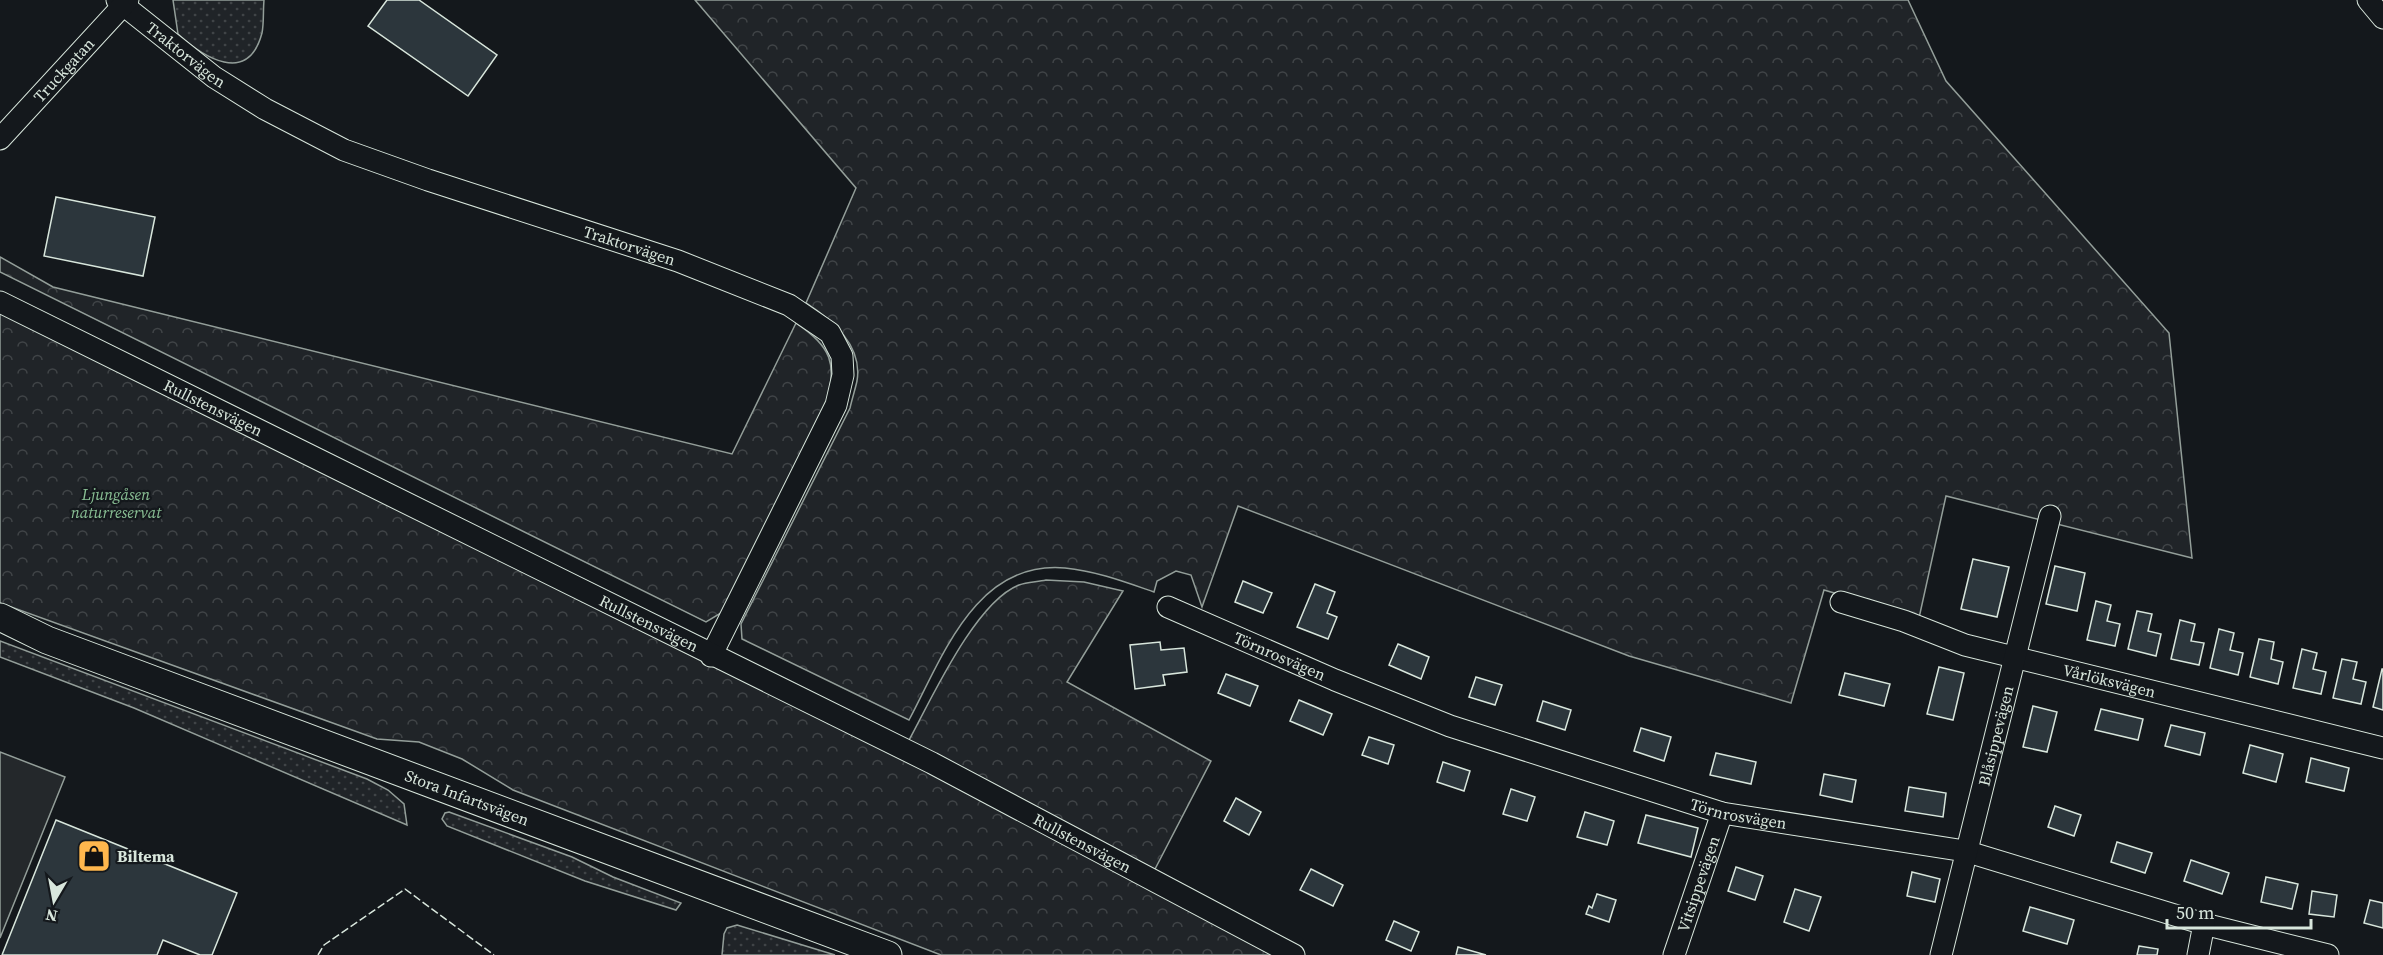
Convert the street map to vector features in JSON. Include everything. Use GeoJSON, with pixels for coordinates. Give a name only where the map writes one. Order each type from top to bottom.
{"type":"FeatureCollection","features":[{"type":"Feature","properties":{"kind":"main road","name":"Stora Infartsvägen"},"geometry":{"type":"LineString","coordinates":[[0,617],[47,640],[888,955]]}},
{"type":"Feature","properties":{"kind":"main road","name":"Stora Infartsvägen"},"geometry":{"type":"LineString","coordinates":[[0,629],[47,640]]}},
{"type":"Feature","properties":{"kind":"street"},"geometry":{"type":"LineString","coordinates":[[2368,0],[2383,18]]}},
{"type":"Feature","properties":{"kind":"street","name":"Truckgatan"},"geometry":{"type":"LineString","coordinates":[[0,139],[122,2]]}},
{"type":"Feature","properties":{"kind":"street","name":"Traktorvägen"},"geometry":{"type":"LineString","coordinates":[[122,2],[214,77],[265,109],[344,150],[428,180],[678,261],[789,305],[830,333],[842,356],[843,375],[836,405],[711,656]]}},
{"type":"Feature","properties":{"kind":"street","name":"Rullstensvägen"},"geometry":{"type":"LineString","coordinates":[[0,302],[711,656],[932,763],[1294,955]]}},
{"type":"Feature","properties":{"kind":"street","name":"Blåsippevägen"},"geometry":{"type":"LineString","coordinates":[[1941,955],[2050,516]]}},
{"type":"Feature","properties":{"kind":"street","name":"Vårlöksvägen"},"geometry":{"type":"LineString","coordinates":[[1841,602],[1904,621],[1965,645],[2383,748]]}},
{"type":"Feature","properties":{"kind":"street","name":"Törnrosvägen"},"geometry":{"type":"LineString","coordinates":[[1168,606],[1335,680],[1450,726],[1722,813],[1965,851],[2204,924],[2328,955]]}},
{"type":"Feature","properties":{"kind":"street","name":"Vitsippevägen"},"geometry":{"type":"LineString","coordinates":[[1674,955],[1722,813]]}},
{"type":"Feature","properties":{"kind":"street"},"geometry":{"type":"LineString","coordinates":[[2198,955],[2204,924]]}},
{"type":"Feature","properties":{"kind":"green space"},"geometry":{"type":"Polygon","coordinates":[[[173,0],[264,0],[262,33],[255,49],[246,59],[236,63],[212,58],[200,51],[178,34],[173,0]]]}},
{"type":"Feature","properties":{"kind":"green space"},"geometry":{"type":"Polygon","coordinates":[[[695,0],[1908,0],[1946,81],[2169,333],[2192,558],[1946,496],[1919,618],[1824,590],[1791,703],[1629,656],[1238,506],[1202,607],[1191,575],[1176,571],[1157,581],[1154,592],[1077,569],[1034,570],[1008,579],[985,596],[966,617],[935,668],[909,720],[742,639],[741,624],[850,408],[857,381],[858,368],[855,356],[844,335],[826,317],[806,303],[856,188],[695,0]]]}},
{"type":"Feature","properties":{"kind":"green space"},"geometry":{"type":"Polygon","coordinates":[[[0,257],[53,287],[732,454],[796,323],[817,340],[829,357],[830,390],[826,404],[721,613],[706,622],[0,272],[0,257]]]}},
{"type":"Feature","properties":{"kind":"green space","name":"Ljungåsen naturreservat"},"geometry":{"type":"Polygon","coordinates":[[[0,313],[924,770],[1280,955],[941,955],[513,790],[462,759],[419,742],[377,739],[0,603],[0,313]]]}},
{"type":"Feature","properties":{"kind":"green space"},"geometry":{"type":"Polygon","coordinates":[[[1046,580],[1084,582],[1123,591],[1067,682],[1211,761],[1154,871],[908,742],[956,654],[986,611],[1003,595],[1019,585],[1046,580]]]}},
{"type":"Feature","properties":{"kind":"green space"},"geometry":{"type":"Polygon","coordinates":[[[0,641],[367,779],[388,790],[404,804],[407,825],[134,708],[0,657],[0,641]]]}},
{"type":"Feature","properties":{"kind":"green space"},"geometry":{"type":"Polygon","coordinates":[[[449,812],[572,857],[613,877],[681,903],[676,910],[585,881],[447,826],[442,819],[445,813],[449,812]]]}},
{"type":"Feature","properties":{"kind":"green space"},"geometry":{"type":"Polygon","coordinates":[[[737,925],[835,955],[722,955],[724,934],[727,928],[737,925]]]}},
{"type":"Feature","properties":{"kind":"shaded area"},"geometry":{"type":"Polygon","coordinates":[[[0,752],[65,777],[0,938],[0,752]]]}},
{"type":"Feature","properties":{"kind":"building"},"geometry":{"type":"Polygon","coordinates":[[[387,0],[419,0],[497,55],[468,96],[368,26],[387,0]]]}},
{"type":"Feature","properties":{"kind":"building"},"geometry":{"type":"Polygon","coordinates":[[[56,197],[155,217],[143,276],[44,256],[56,197]]]}},
{"type":"Feature","properties":{"kind":"building"},"geometry":{"type":"Polygon","coordinates":[[[1973,559],[2009,567],[1997,617],[1961,609],[1973,559]]]}},
{"type":"Feature","properties":{"kind":"building"},"geometry":{"type":"Polygon","coordinates":[[[2055,566],[2085,573],[2077,611],[2046,604],[2055,566]]]}},
{"type":"Feature","properties":{"kind":"building"},"geometry":{"type":"Polygon","coordinates":[[[1243,581],[1272,593],[1263,613],[1235,602],[1243,581]]]}},
{"type":"Feature","properties":{"kind":"building"},"geometry":{"type":"Polygon","coordinates":[[[1315,584],[1335,592],[1327,613],[1337,617],[1328,639],[1297,627],[1315,584]]]}},
{"type":"Feature","properties":{"kind":"building"},"geometry":{"type":"Polygon","coordinates":[[[2096,601],[2111,605],[2107,621],[2120,624],[2115,646],[2087,640],[2096,601]]]}},
{"type":"Feature","properties":{"kind":"building"},"geometry":{"type":"Polygon","coordinates":[[[2137,611],[2152,614],[2148,631],[2161,634],[2156,656],[2128,649],[2137,611]]]}},
{"type":"Feature","properties":{"kind":"building"},"geometry":{"type":"Polygon","coordinates":[[[2180,620],[2195,624],[2191,641],[2204,643],[2199,665],[2171,659],[2180,620]]]}},
{"type":"Feature","properties":{"kind":"building"},"geometry":{"type":"Polygon","coordinates":[[[2219,629],[2234,633],[2230,650],[2243,653],[2238,675],[2210,668],[2219,629]]]}},
{"type":"Feature","properties":{"kind":"building"},"geometry":{"type":"Polygon","coordinates":[[[2259,639],[2274,642],[2271,659],[2283,662],[2278,684],[2250,677],[2259,639]]]}},
{"type":"Feature","properties":{"kind":"building"},"geometry":{"type":"Polygon","coordinates":[[[1160,642],[1161,650],[1184,648],[1187,672],[1163,675],[1165,685],[1135,689],[1130,645],[1160,642]]]}},
{"type":"Feature","properties":{"kind":"building"},"geometry":{"type":"Polygon","coordinates":[[[1398,644],[1429,657],[1421,679],[1389,665],[1398,644]]]}},
{"type":"Feature","properties":{"kind":"building"},"geometry":{"type":"Polygon","coordinates":[[[2302,649],[2317,653],[2313,669],[2326,672],[2321,694],[2293,688],[2302,649]]]}},
{"type":"Feature","properties":{"kind":"building"},"geometry":{"type":"Polygon","coordinates":[[[2342,659],[2357,662],[2353,679],[2366,682],[2361,704],[2333,698],[2342,659]]]}},
{"type":"Feature","properties":{"kind":"building"},"geometry":{"type":"Polygon","coordinates":[[[1939,667],[1964,673],[1953,720],[1927,714],[1939,667]]]}},
{"type":"Feature","properties":{"kind":"building"},"geometry":{"type":"Polygon","coordinates":[[[2383,669],[2383,710],[2373,707],[2383,669]]]}},
{"type":"Feature","properties":{"kind":"building"},"geometry":{"type":"Polygon","coordinates":[[[1845,673],[1890,684],[1884,706],[1839,695],[1845,673]]]}},
{"type":"Feature","properties":{"kind":"building"},"geometry":{"type":"Polygon","coordinates":[[[1226,674],[1258,686],[1250,706],[1218,693],[1226,674]]]}},
{"type":"Feature","properties":{"kind":"building"},"geometry":{"type":"Polygon","coordinates":[[[1476,677],[1502,685],[1495,705],[1469,697],[1476,677]]]}},
{"type":"Feature","properties":{"kind":"building"},"geometry":{"type":"Polygon","coordinates":[[[1299,700],[1332,714],[1323,735],[1290,721],[1299,700]]]}},
{"type":"Feature","properties":{"kind":"building"},"geometry":{"type":"Polygon","coordinates":[[[1543,701],[1571,710],[1565,730],[1537,721],[1543,701]]]}},
{"type":"Feature","properties":{"kind":"building"},"geometry":{"type":"Polygon","coordinates":[[[2033,706],[2057,712],[2047,752],[2023,747],[2033,706]]]}},
{"type":"Feature","properties":{"kind":"building"},"geometry":{"type":"Polygon","coordinates":[[[2101,709],[2143,719],[2138,740],[2095,730],[2101,709]]]}},
{"type":"Feature","properties":{"kind":"building"},"geometry":{"type":"Polygon","coordinates":[[[2171,725],[2205,733],[2200,755],[2165,746],[2171,725]]]}},
{"type":"Feature","properties":{"kind":"building"},"geometry":{"type":"Polygon","coordinates":[[[1641,728],[1671,737],[1664,761],[1634,751],[1641,728]]]}},
{"type":"Feature","properties":{"kind":"building"},"geometry":{"type":"Polygon","coordinates":[[[1369,737],[1394,745],[1388,764],[1362,755],[1369,737]]]}},
{"type":"Feature","properties":{"kind":"building"},"geometry":{"type":"Polygon","coordinates":[[[2250,745],[2283,754],[2276,782],[2243,773],[2250,745]]]}},
{"type":"Feature","properties":{"kind":"building"},"geometry":{"type":"Polygon","coordinates":[[[1716,753],[1756,762],[1751,784],[1710,775],[1716,753]]]}},
{"type":"Feature","properties":{"kind":"building"},"geometry":{"type":"Polygon","coordinates":[[[2311,758],[2349,768],[2344,791],[2306,782],[2311,758]]]}},
{"type":"Feature","properties":{"kind":"building"},"geometry":{"type":"Polygon","coordinates":[[[1443,762],[1470,771],[1464,791],[1437,782],[1443,762]]]}},
{"type":"Feature","properties":{"kind":"building"},"geometry":{"type":"Polygon","coordinates":[[[1824,774],[1856,780],[1852,802],[1820,795],[1824,774]]]}},
{"type":"Feature","properties":{"kind":"building"},"geometry":{"type":"Polygon","coordinates":[[[1909,787],[1946,793],[1943,817],[1905,811],[1909,787]]]}},
{"type":"Feature","properties":{"kind":"building"},"geometry":{"type":"Polygon","coordinates":[[[1511,789],[1535,797],[1527,821],[1503,814],[1511,789]]]}},
{"type":"Feature","properties":{"kind":"building"},"geometry":{"type":"Polygon","coordinates":[[[1236,798],[1261,812],[1249,835],[1224,821],[1236,798]]]}},
{"type":"Feature","properties":{"kind":"building"},"geometry":{"type":"Polygon","coordinates":[[[2055,806],[2081,815],[2074,836],[2048,827],[2055,806]]]}},
{"type":"Feature","properties":{"kind":"building"},"geometry":{"type":"Polygon","coordinates":[[[1585,812],[1614,821],[1607,845],[1577,837],[1585,812]]]}},
{"type":"Feature","properties":{"kind":"building"},"geometry":{"type":"Polygon","coordinates":[[[1646,815],[1698,828],[1691,857],[1638,843],[1646,815]]]}},
{"type":"Feature","properties":{"kind":"building","name":"Biltema"},"geometry":{"type":"Polygon","coordinates":[[[56,820],[237,893],[212,955],[200,955],[163,940],[157,955],[2,955],[56,820]]]}},
{"type":"Feature","properties":{"kind":"building"},"geometry":{"type":"Polygon","coordinates":[[[2117,842],[2152,853],[2145,873],[2111,862],[2117,842]]]}},
{"type":"Feature","properties":{"kind":"building"},"geometry":{"type":"Polygon","coordinates":[[[2191,860],[2229,873],[2222,894],[2184,881],[2191,860]]]}},
{"type":"Feature","properties":{"kind":"building"},"geometry":{"type":"Polygon","coordinates":[[[1736,867],[1763,876],[1755,900],[1728,891],[1736,867]]]}},
{"type":"Feature","properties":{"kind":"building"},"geometry":{"type":"Polygon","coordinates":[[[1311,869],[1343,885],[1333,906],[1300,890],[1311,869]]]}},
{"type":"Feature","properties":{"kind":"building"},"geometry":{"type":"Polygon","coordinates":[[[1912,872],[1940,879],[1935,902],[1907,896],[1912,872]]]}},
{"type":"Feature","properties":{"kind":"building"},"geometry":{"type":"Polygon","coordinates":[[[2266,877],[2298,884],[2292,909],[2261,902],[2266,877]]]}},
{"type":"Feature","properties":{"kind":"building"},"geometry":{"type":"Polygon","coordinates":[[[1795,889],[1821,897],[1809,931],[1784,922],[1795,889]]]}},
{"type":"Feature","properties":{"kind":"building"},"geometry":{"type":"Polygon","coordinates":[[[2312,891],[2337,895],[2334,917],[2309,914],[2312,891]]]}},
{"type":"Feature","properties":{"kind":"building"},"geometry":{"type":"Polygon","coordinates":[[[1597,894],[1616,900],[1609,922],[1586,914],[1589,906],[1592,908],[1597,894]]]}},
{"type":"Feature","properties":{"kind":"building"},"geometry":{"type":"Polygon","coordinates":[[[2370,900],[2383,903],[2383,928],[2364,923],[2370,900]]]}},
{"type":"Feature","properties":{"kind":"building"},"geometry":{"type":"Polygon","coordinates":[[[2030,907],[2074,920],[2067,944],[2023,931],[2030,907]]]}},
{"type":"Feature","properties":{"kind":"building"},"geometry":{"type":"Polygon","coordinates":[[[1394,921],[1419,932],[1411,951],[1386,940],[1394,921]]]}},
{"type":"Feature","properties":{"kind":"building"},"geometry":{"type":"Polygon","coordinates":[[[2139,946],[2158,949],[2157,955],[2137,955],[2139,946]]]}},
{"type":"Feature","properties":{"kind":"building"},"geometry":{"type":"Polygon","coordinates":[[[1458,947],[1486,955],[1456,955],[1458,947]]]}},
{"type":"Feature","properties":{"kind":"fence"},"geometry":{"type":"LineString","coordinates":[[318,955],[324,945],[405,889],[494,955]]}},
{"type":"Feature","properties":{"kind":"place","name":"Biltema"},"geometry":{"type":"Point","coordinates":[94,856]}}]}
